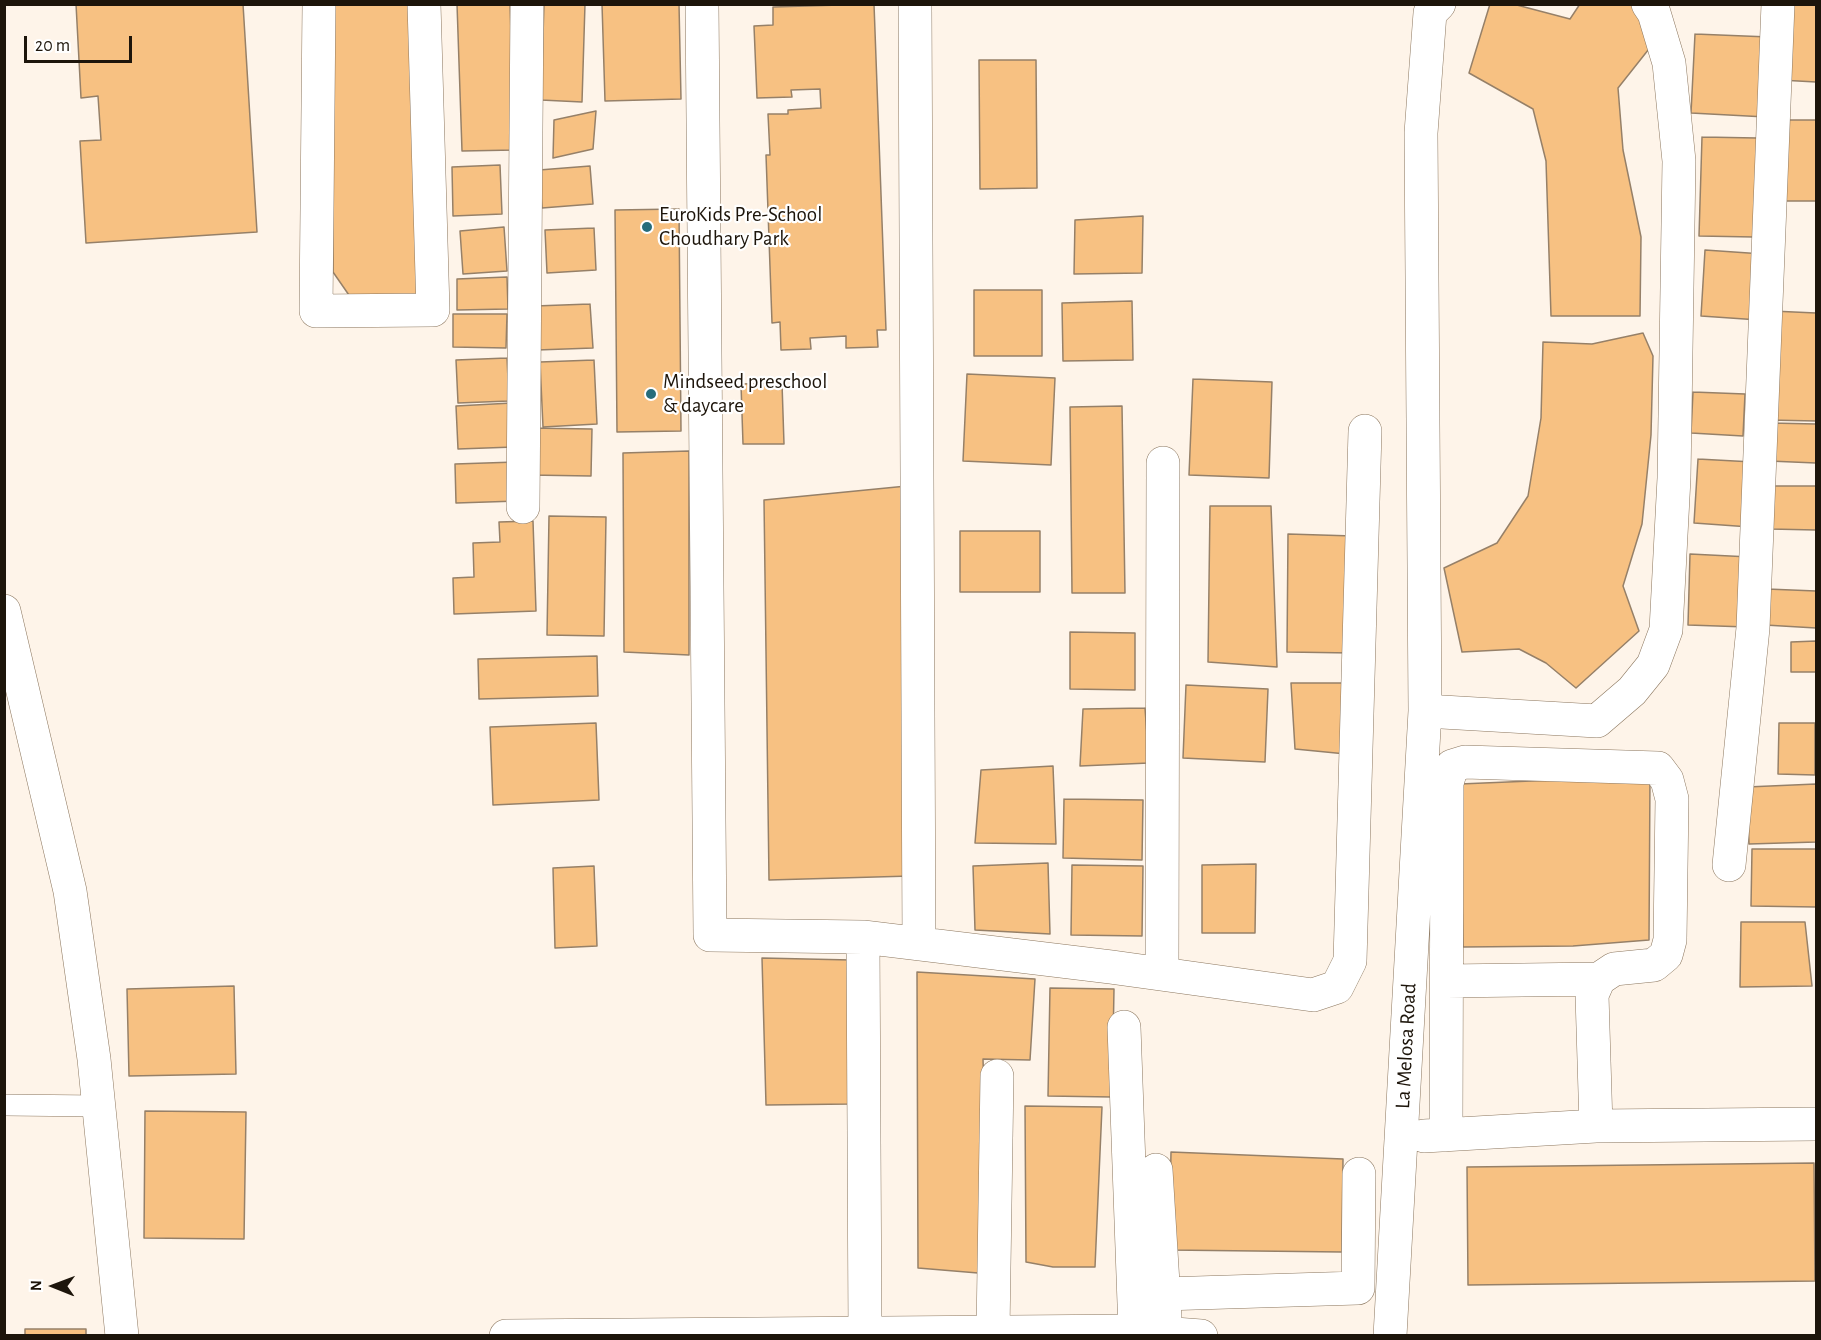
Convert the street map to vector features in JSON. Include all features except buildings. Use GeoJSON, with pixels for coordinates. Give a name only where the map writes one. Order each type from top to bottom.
{"type":"FeatureCollection","features":[{"type":"Feature","properties":{"kind":"street"},"geometry":{"type":"LineString","coordinates":[[320,4],[316,311],[433,310],[424,4]]}},
{"type":"Feature","properties":{"kind":"street"},"geometry":{"type":"LineString","coordinates":[[523,507],[527,4]]}},
{"type":"Feature","properties":{"kind":"street"},"geometry":{"type":"LineString","coordinates":[[702,4],[710,935],[863,937],[1313,995],[1337,987],[1350,961],[1365,431]]}},
{"type":"Feature","properties":{"kind":"street"},"geometry":{"type":"LineString","coordinates":[[915,4],[920,944]]}},
{"type":"Feature","properties":{"kind":"street","name":"La Melosa Road"},"geometry":{"type":"LineString","coordinates":[[1390,1335],[1425,711],[1421,133],[1430,13],[1439,4]]}},
{"type":"Feature","properties":{"kind":"street"},"geometry":{"type":"LineString","coordinates":[[1425,711],[1597,721],[1632,691],[1653,665],[1666,630],[1674,478],[1679,161],[1669,63],[1654,13],[1648,4]]}},
{"type":"Feature","properties":{"kind":"street"},"geometry":{"type":"LineString","coordinates":[[1729,865],[1753,628],[1778,4]]}},
{"type":"Feature","properties":{"kind":"street"},"geometry":{"type":"LineString","coordinates":[[1162,974],[1163,463]]}},
{"type":"Feature","properties":{"kind":"street"},"geometry":{"type":"LineString","coordinates":[[4,610],[15,697],[70,891],[99,1106],[122,1335]]}},
{"type":"Feature","properties":{"kind":"street"},"geometry":{"type":"LineString","coordinates":[[1446,1135],[1447,783],[1452,766],[1465,762],[1658,768],[1667,780],[1672,799],[1672,911],[1666,955],[1654,965],[1614,969],[1599,979],[1592,995],[1596,1126]]}},
{"type":"Feature","properties":{"kind":"street"},"geometry":{"type":"LineString","coordinates":[[863,937],[865,1334]]}},
{"type":"Feature","properties":{"kind":"street"},"geometry":{"type":"LineString","coordinates":[[1447,981],[1599,979]]}},
{"type":"Feature","properties":{"kind":"street"},"geometry":{"type":"LineString","coordinates":[[1124,1027],[1150,1332]]}},
{"type":"Feature","properties":{"kind":"street"},"geometry":{"type":"LineString","coordinates":[[997,1076],[1002,1333]]}},
{"type":"Feature","properties":{"kind":"street"},"geometry":{"type":"LineString","coordinates":[[1401,1137],[1596,1126],[1816,1124]]}},
{"type":"Feature","properties":{"kind":"street"},"geometry":{"type":"LineString","coordinates":[[1150,1332],[1163,1294],[1156,1170]]}},
{"type":"Feature","properties":{"kind":"street"},"geometry":{"type":"LineString","coordinates":[[1163,1294],[1358,1288],[1359,1174]]}},
{"type":"Feature","properties":{"kind":"street"},"geometry":{"type":"LineString","coordinates":[[506,1335],[1150,1332],[1201,1335]]}},
{"type":"Feature","properties":{"kind":"lane"},"geometry":{"type":"LineString","coordinates":[[4,1105],[99,1106]]}},
{"type":"Feature","properties":{"kind":"place","name":"EuroKids Pre-School Choudhary Park"},"geometry":{"type":"Point","coordinates":[647,227]}},
{"type":"Feature","properties":{"kind":"place","name":"Mindseed preschool & daycare"},"geometry":{"type":"Point","coordinates":[651,394]}}]}
